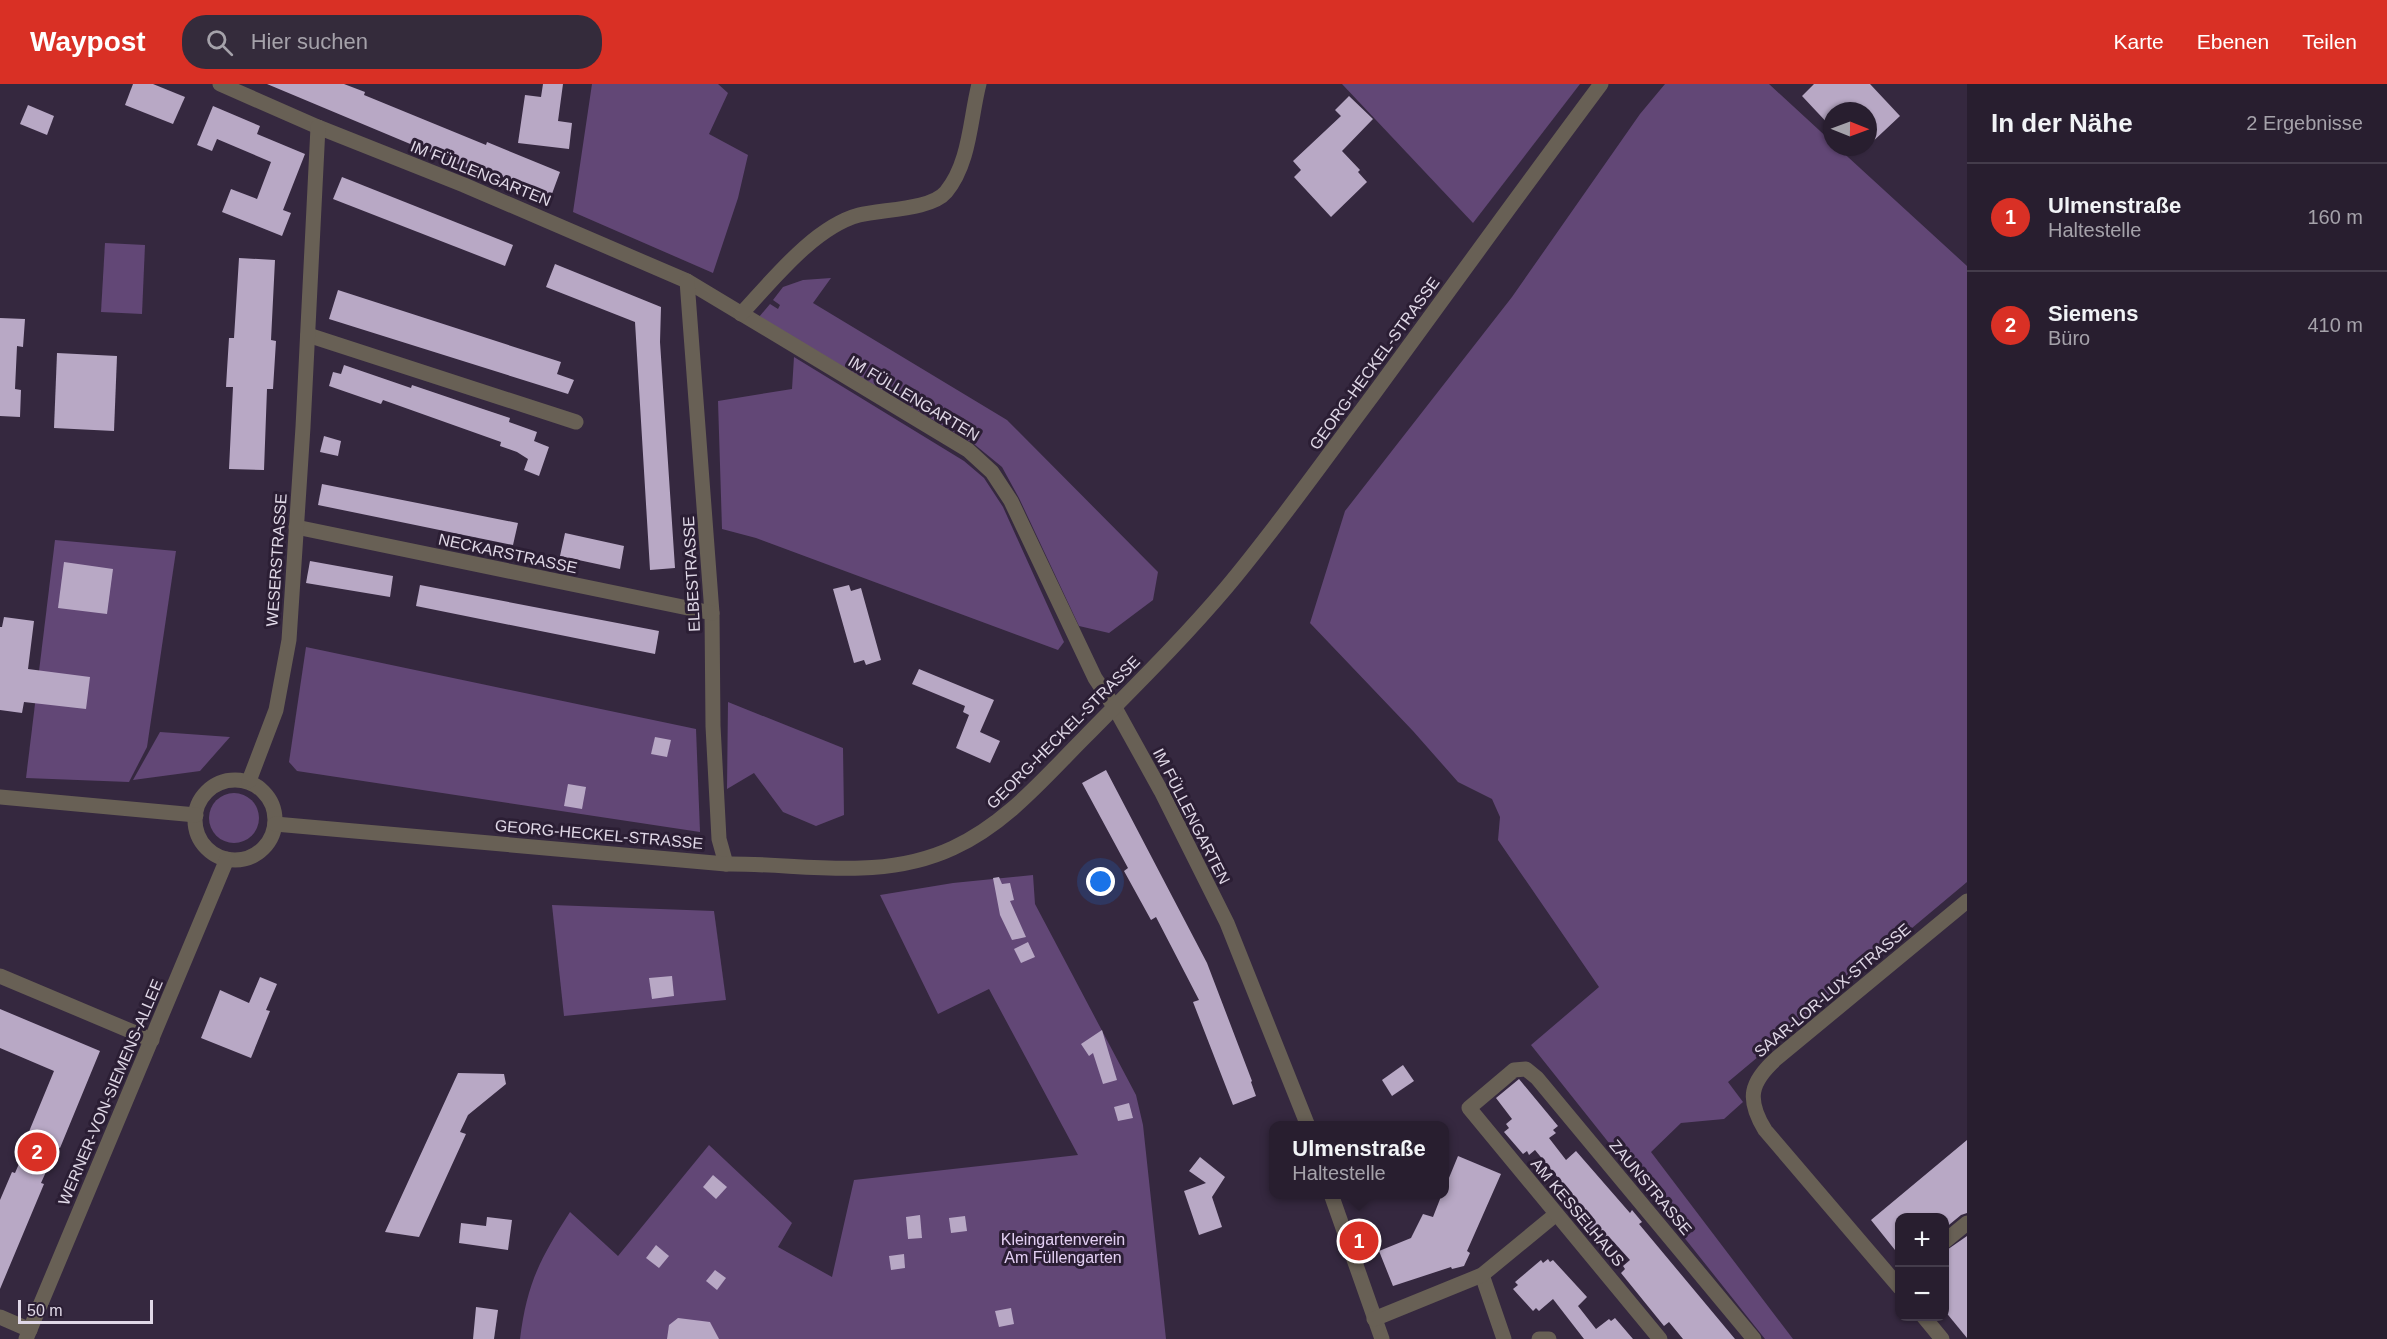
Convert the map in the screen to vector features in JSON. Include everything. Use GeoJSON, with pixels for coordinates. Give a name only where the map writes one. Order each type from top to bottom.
{"type":"FeatureCollection","features":[{"type":"Feature","properties":{"kind":"street","name":"IM FÜLLENGARTEN"},"geometry":{"type":"LineString","coordinates":[[220,84],[318,127],[474,189],[687,281],[968,450],[992,472],[1011,501],[1095,678],[1115,708],[1161,791],[1227,923],[1306,1121]]}},
{"type":"Feature","properties":{"kind":"street"},"geometry":{"type":"LineString","coordinates":[[741,314],[783,269],[837,224],[858,215],[928,204],[945,195],[960,165],[979,84]]}},
{"type":"Feature","properties":{"kind":"street","name":"GEORG-HECKEL-STRASSE"},"geometry":{"type":"LineString","coordinates":[[275,824],[726,864],[766,863],[868,870],[913,862],[952,849],[998,823],[1115,708],[1226,588],[1334,447],[1601,84]]}},
{"type":"Feature","properties":{"kind":"street","name":"WESERSTRASSE"},"geometry":{"type":"LineString","coordinates":[[249,782],[276,710],[286,655],[308,335],[318,127]]}},
{"type":"Feature","properties":{"kind":"street","name":"ELBESTRASSE"},"geometry":{"type":"LineString","coordinates":[[687,281],[712,613],[713,726],[718,839],[726,864]]}},
{"type":"Feature","properties":{"kind":"street"},"geometry":{"type":"LineString","coordinates":[[308,335],[576,422]]}},
{"type":"Feature","properties":{"kind":"street","name":"NECKARSTRASSE"},"geometry":{"type":"LineString","coordinates":[[296,527],[712,613]]}},
{"type":"Feature","properties":{"kind":"street"},"geometry":{"type":"LineString","coordinates":[[235,780],[249,782],[261,789],[270,799],[275,811],[272,838],[264,849],[253,856],[239,860],[227,860],[213,853],[202,843],[196,829],[196,814],[200,801],[209,789],[221,782],[235,780]]}},
{"type":"Feature","properties":{"kind":"street"},"geometry":{"type":"LineString","coordinates":[[0,797],[196,814]]}},
{"type":"Feature","properties":{"kind":"street","name":"WERNER-VON-SIEMENS-ALLEE"},"geometry":{"type":"LineString","coordinates":[[28,1334],[227,860]]}},
{"type":"Feature","properties":{"kind":"street","name":"SAAR-LOR-LUX-STRASSE"},"geometry":{"type":"LineString","coordinates":[[1895,1280],[1766,1130],[1756,1114],[1754,1089],[1758,1077],[1777,1058],[1967,901]]}},
{"type":"Feature","properties":{"kind":"street"},"geometry":{"type":"LineString","coordinates":[[0,976],[152,1040]]}},
{"type":"Feature","properties":{"kind":"street","name":"ZAUNSTRASSE"},"geometry":{"type":"LineString","coordinates":[[1468,1108],[1514,1070],[1526,1069],[1537,1078],[1754,1339]]}},
{"type":"Feature","properties":{"kind":"street","name":"AM KESSELHAUS"},"geometry":{"type":"LineString","coordinates":[[1468,1108],[1660,1339]]}},
{"type":"Feature","properties":{"kind":"street"},"geometry":{"type":"LineString","coordinates":[[1333,1199],[1382,1339]]}},
{"type":"Feature","properties":{"kind":"street"},"geometry":{"type":"LineString","coordinates":[[1374,1319],[1482,1275],[1556,1215]]}},
{"type":"Feature","properties":{"kind":"street"},"geometry":{"type":"LineString","coordinates":[[1949,1238],[1967,1223]]}},
{"type":"Feature","properties":{"kind":"street"},"geometry":{"type":"LineString","coordinates":[[1482,1275],[1504,1339]]}},
{"type":"Feature","properties":{"kind":"street"},"geometry":{"type":"LineString","coordinates":[[0,1317],[28,1334]]}},
{"type":"Feature","properties":{"kind":"street"},"geometry":{"type":"LineString","coordinates":[[1926,1321],[1942,1339]]}},
{"type":"Feature","properties":{"kind":"street"},"geometry":{"type":"LineString","coordinates":[[1539,1339],[1549,1339]]}},
{"type":"Feature","properties":{"kind":"green space"},"geometry":{"type":"Polygon","coordinates":[[[592,84],[718,84],[728,93],[709,134],[748,155],[738,198],[713,273],[573,212],[592,84]]]}},
{"type":"Feature","properties":{"kind":"green space"},"geometry":{"type":"Polygon","coordinates":[[[1342,84],[1580,84],[1473,223],[1342,84]]]}},
{"type":"Feature","properties":{"kind":"green space"},"geometry":{"type":"Polygon","coordinates":[[[1665,84],[1769,84],[1823,134],[1823,156],[1847,156],[1967,266],[1967,882],[1728,1082],[1743,1102],[1724,1119],[1681,1123],[1651,1152],[1793,1339],[1765,1339],[1531,1045],[1599,987],[1498,840],[1500,817],[1492,799],[1458,782],[1413,731],[1310,623],[1345,511],[1512,297],[1640,114],[1665,84]]]}},
{"type":"Feature","properties":{"kind":"green space"},"geometry":{"type":"Polygon","coordinates":[[[105,243],[145,245],[142,314],[101,312],[105,243]]]}},
{"type":"Feature","properties":{"kind":"green space"},"geometry":{"type":"Polygon","coordinates":[[[831,278],[813,303],[1007,420],[1158,572],[1153,600],[1109,633],[1079,626],[1002,467],[974,444],[759,317],[770,304],[778,309],[780,305],[773,300],[783,287],[803,280],[831,278]]]}},
{"type":"Feature","properties":{"kind":"green space"},"geometry":{"type":"Polygon","coordinates":[[[794,357],[964,461],[984,478],[1003,507],[1064,642],[1058,650],[756,538],[722,529],[718,401],[792,389],[794,357]]]}},
{"type":"Feature","properties":{"kind":"green space"},"geometry":{"type":"Polygon","coordinates":[[[55,540],[176,551],[147,747],[129,782],[26,778],[55,540]]]}},
{"type":"Feature","properties":{"kind":"green space"},"geometry":{"type":"Polygon","coordinates":[[[306,647],[696,729],[700,832],[297,771],[289,762],[306,647]]]}},
{"type":"Feature","properties":{"kind":"green space"},"geometry":{"type":"Polygon","coordinates":[[[728,702],[843,748],[844,815],[816,826],[783,812],[754,773],[727,789],[728,702]]]}},
{"type":"Feature","properties":{"kind":"green space"},"geometry":{"type":"Polygon","coordinates":[[[160,732],[230,737],[200,771],[133,780],[160,732]]]}},
{"type":"Feature","properties":{"kind":"green space"},"geometry":{"type":"Polygon","coordinates":[[[234,793],[243,795],[254,804],[259,818],[257,827],[248,838],[234,843],[225,841],[214,832],[209,818],[211,809],[220,798],[234,793]]]}},
{"type":"Feature","properties":{"kind":"green space","name":"Kleingartenverein Am Füllengarten"},"geometry":{"type":"Polygon","coordinates":[[[1033,875],[1035,904],[1136,1095],[1143,1125],[1166,1339],[520,1339],[536,1272],[570,1212],[618,1256],[709,1145],[792,1223],[778,1247],[832,1277],[854,1180],[1078,1155],[989,989],[938,1014],[880,895],[953,883],[1033,875]]]}},
{"type":"Feature","properties":{"kind":"green space"},"geometry":{"type":"Polygon","coordinates":[[[552,905],[714,911],[726,1000],[564,1016],[552,905]]]}},
{"type":"Feature","properties":{"kind":"building"},"geometry":{"type":"Polygon","coordinates":[[[133,84],[153,84],[185,97],[173,124],[125,105],[133,84]]]}},
{"type":"Feature","properties":{"kind":"building"},"geometry":{"type":"Polygon","coordinates":[[[267,84],[344,84],[365,92],[364,95],[486,145],[487,142],[560,172],[549,202],[267,84]]]}},
{"type":"Feature","properties":{"kind":"building"},"geometry":{"type":"Polygon","coordinates":[[[543,84],[563,84],[558,121],[572,123],[569,149],[518,143],[525,95],[541,97],[543,84]]]}},
{"type":"Feature","properties":{"kind":"building"},"geometry":{"type":"Polygon","coordinates":[[[1814,84],[1870,84],[1900,116],[1877,138],[1877,102],[1823,102],[1823,118],[1802,96],[1814,84]]]}},
{"type":"Feature","properties":{"kind":"building"},"geometry":{"type":"Polygon","coordinates":[[[1349,96],[1373,119],[1342,151],[1360,170],[1358,172],[1367,182],[1331,217],[1294,177],[1301,170],[1293,161],[1341,116],[1335,110],[1349,96]]]}},
{"type":"Feature","properties":{"kind":"building"},"geometry":{"type":"Polygon","coordinates":[[[28,105],[54,116],[47,135],[20,124],[28,105]]]}},
{"type":"Feature","properties":{"kind":"building"},"geometry":{"type":"Polygon","coordinates":[[[213,106],[260,126],[257,134],[305,154],[283,210],[291,213],[282,236],[222,212],[231,189],[257,199],[271,162],[217,139],[212,151],[197,145],[213,106]]]}},
{"type":"Feature","properties":{"kind":"building"},"geometry":{"type":"Polygon","coordinates":[[[342,177],[513,245],[505,266],[333,199],[342,177]]]}},
{"type":"Feature","properties":{"kind":"building"},"geometry":{"type":"Polygon","coordinates":[[[239,258],[275,260],[271,340],[276,341],[273,389],[267,389],[264,470],[229,469],[233,387],[226,387],[229,338],[234,338],[239,258]]]}},
{"type":"Feature","properties":{"kind":"building"},"geometry":{"type":"Polygon","coordinates":[[[555,264],[661,307],[660,342],[675,568],[650,570],[635,322],[546,287],[555,264]]]}},
{"type":"Feature","properties":{"kind":"building"},"geometry":{"type":"Polygon","coordinates":[[[338,290],[561,362],[557,374],[574,380],[568,394],[329,319],[338,290]]]}},
{"type":"Feature","properties":{"kind":"building"},"geometry":{"type":"Polygon","coordinates":[[[0,318],[25,319],[23,347],[17,346],[15,389],[21,390],[20,417],[0,416],[0,318]]]}},
{"type":"Feature","properties":{"kind":"building"},"geometry":{"type":"Polygon","coordinates":[[[57,353],[117,356],[114,431],[54,428],[57,353]]]}},
{"type":"Feature","properties":{"kind":"building"},"geometry":{"type":"Polygon","coordinates":[[[344,365],[510,418],[509,422],[537,432],[534,441],[549,447],[539,476],[524,470],[528,459],[500,446],[501,442],[383,400],[381,404],[329,386],[333,372],[341,374],[344,365]]]}},
{"type":"Feature","properties":{"kind":"building"},"geometry":{"type":"Polygon","coordinates":[[[324,436],[341,441],[338,456],[320,452],[324,436]]]}},
{"type":"Feature","properties":{"kind":"building"},"geometry":{"type":"Polygon","coordinates":[[[322,484],[518,523],[513,545],[318,505],[322,484]]]}},
{"type":"Feature","properties":{"kind":"building"},"geometry":{"type":"Polygon","coordinates":[[[565,533],[624,546],[620,569],[560,556],[565,533]]]}},
{"type":"Feature","properties":{"kind":"building"},"geometry":{"type":"Polygon","coordinates":[[[310,561],[393,576],[390,597],[306,583],[310,561]]]}},
{"type":"Feature","properties":{"kind":"building"},"geometry":{"type":"Polygon","coordinates":[[[64,562],[113,569],[107,614],[58,608],[64,562]]]}},
{"type":"Feature","properties":{"kind":"building"},"geometry":{"type":"Polygon","coordinates":[[[420,585],[659,631],[655,654],[416,606],[420,585]]]}},
{"type":"Feature","properties":{"kind":"building"},"geometry":{"type":"Polygon","coordinates":[[[849,585],[851,591],[861,588],[881,660],[866,665],[864,660],[854,663],[833,589],[849,585]]]}},
{"type":"Feature","properties":{"kind":"building"},"geometry":{"type":"Polygon","coordinates":[[[4,617],[34,621],[28,669],[90,677],[86,709],[24,702],[22,713],[0,710],[0,627],[2,627],[4,617]]]}},
{"type":"Feature","properties":{"kind":"building"},"geometry":{"type":"Polygon","coordinates":[[[919,669],[994,700],[980,732],[1000,741],[990,763],[956,748],[969,715],[963,712],[965,706],[912,684],[919,669]]]}},
{"type":"Feature","properties":{"kind":"building"},"geometry":{"type":"Polygon","coordinates":[[[655,737],[671,740],[667,757],[651,754],[655,737]]]}},
{"type":"Feature","properties":{"kind":"building"},"geometry":{"type":"Polygon","coordinates":[[[1106,770],[1207,963],[1256,1096],[1233,1105],[1193,1002],[1199,1000],[1156,917],[1151,920],[1124,871],[1128,868],[1082,783],[1106,770]]]}},
{"type":"Feature","properties":{"kind":"building"},"geometry":{"type":"Polygon","coordinates":[[[568,784],[586,787],[582,809],[564,806],[568,784]]]}},
{"type":"Feature","properties":{"kind":"building"},"geometry":{"type":"Polygon","coordinates":[[[999,877],[1002,884],[1010,883],[1014,900],[1010,901],[1026,937],[1012,940],[1000,915],[993,878],[999,877]]]}},
{"type":"Feature","properties":{"kind":"building"},"geometry":{"type":"Polygon","coordinates":[[[1028,942],[1035,957],[1021,963],[1014,949],[1028,942]]]}},
{"type":"Feature","properties":{"kind":"building"},"geometry":{"type":"Polygon","coordinates":[[[672,976],[674,996],[652,999],[649,978],[672,976]]]}},
{"type":"Feature","properties":{"kind":"building"},"geometry":{"type":"Polygon","coordinates":[[[260,977],[277,984],[266,1010],[270,1011],[251,1058],[201,1038],[220,990],[249,1003],[260,977]]]}},
{"type":"Feature","properties":{"kind":"building"},"geometry":{"type":"Polygon","coordinates":[[[0,1009],[100,1051],[60,1148],[57,1147],[41,1183],[44,1184],[0,1289],[0,1200],[31,1136],[28,1134],[54,1071],[0,1048],[0,1009]]]}},
{"type":"Feature","properties":{"kind":"building"},"geometry":{"type":"Polygon","coordinates":[[[1102,1030],[1117,1080],[1103,1084],[1093,1053],[1089,1056],[1081,1044],[1102,1030]]]}},
{"type":"Feature","properties":{"kind":"building"},"geometry":{"type":"Polygon","coordinates":[[[1403,1065],[1414,1081],[1392,1096],[1382,1080],[1403,1065]]]}},
{"type":"Feature","properties":{"kind":"building"},"geometry":{"type":"Polygon","coordinates":[[[458,1073],[504,1074],[506,1084],[468,1115],[460,1132],[466,1134],[419,1237],[385,1232],[458,1073]]]}},
{"type":"Feature","properties":{"kind":"building"},"geometry":{"type":"Polygon","coordinates":[[[1519,1079],[1558,1126],[1553,1130],[1556,1133],[1549,1138],[1566,1160],[1576,1151],[1630,1213],[1632,1210],[1642,1222],[1639,1224],[1735,1339],[1683,1339],[1669,1322],[1664,1326],[1621,1273],[1625,1269],[1623,1266],[1630,1260],[1611,1239],[1601,1247],[1556,1197],[1564,1200],[1566,1198],[1564,1196],[1569,1191],[1535,1150],[1529,1155],[1527,1151],[1523,1154],[1504,1132],[1509,1128],[1506,1124],[1512,1119],[1496,1098],[1519,1079]]]}},
{"type":"Feature","properties":{"kind":"building"},"geometry":{"type":"Polygon","coordinates":[[[1129,1103],[1133,1118],[1118,1121],[1114,1107],[1129,1103]]]}},
{"type":"Feature","properties":{"kind":"building"},"geometry":{"type":"Polygon","coordinates":[[[1967,1140],[1967,1213],[1949,1225],[1949,1213],[1895,1213],[1895,1250],[1871,1220],[1967,1140]]]}},
{"type":"Feature","properties":{"kind":"building"},"geometry":{"type":"Polygon","coordinates":[[[1458,1156],[1501,1174],[1467,1251],[1470,1253],[1464,1266],[1452,1269],[1451,1267],[1393,1286],[1379,1251],[1411,1238],[1423,1214],[1433,1217],[1440,1199],[1449,1199],[1449,1178],[1458,1156]]]}},
{"type":"Feature","properties":{"kind":"building"},"geometry":{"type":"Polygon","coordinates":[[[1200,1157],[1225,1177],[1212,1197],[1222,1227],[1199,1235],[1184,1191],[1206,1183],[1189,1171],[1200,1157]]]}},
{"type":"Feature","properties":{"kind":"building"},"geometry":{"type":"Polygon","coordinates":[[[713,1175],[727,1187],[716,1199],[703,1187],[713,1175]]]}},
{"type":"Feature","properties":{"kind":"building"},"geometry":{"type":"Polygon","coordinates":[[[920,1215],[922,1238],[908,1239],[906,1217],[920,1215]]]}},
{"type":"Feature","properties":{"kind":"building"},"geometry":{"type":"Polygon","coordinates":[[[965,1216],[967,1231],[951,1233],[949,1218],[965,1216]]]}},
{"type":"Feature","properties":{"kind":"building"},"geometry":{"type":"Polygon","coordinates":[[[487,1217],[512,1220],[508,1250],[459,1243],[461,1223],[486,1226],[487,1217]]]}},
{"type":"Feature","properties":{"kind":"building"},"geometry":{"type":"Polygon","coordinates":[[[1967,1236],[1967,1338],[1949,1316],[1949,1249],[1967,1236]]]}},
{"type":"Feature","properties":{"kind":"building"},"geometry":{"type":"Polygon","coordinates":[[[656,1245],[669,1256],[659,1268],[646,1258],[656,1245]]]}},
{"type":"Feature","properties":{"kind":"building"},"geometry":{"type":"Polygon","coordinates":[[[904,1254],[905,1268],[891,1270],[889,1256],[904,1254]]]}},
{"type":"Feature","properties":{"kind":"building"},"geometry":{"type":"Polygon","coordinates":[[[1548,1259],[1550,1262],[1553,1260],[1587,1297],[1578,1306],[1596,1329],[1609,1319],[1611,1321],[1615,1318],[1633,1339],[1584,1339],[1553,1299],[1539,1311],[1536,1308],[1533,1311],[1513,1289],[1518,1285],[1515,1282],[1541,1260],[1543,1263],[1548,1259]]]}},
{"type":"Feature","properties":{"kind":"building"},"geometry":{"type":"Polygon","coordinates":[[[715,1270],[726,1278],[717,1290],[706,1281],[715,1270]]]}},
{"type":"Feature","properties":{"kind":"building"},"geometry":{"type":"Polygon","coordinates":[[[476,1307],[498,1310],[494,1339],[473,1339],[476,1307]]]}},
{"type":"Feature","properties":{"kind":"building"},"geometry":{"type":"Polygon","coordinates":[[[1011,1308],[1014,1324],[999,1327],[995,1311],[1011,1308]]]}},
{"type":"Feature","properties":{"kind":"building"},"geometry":{"type":"Polygon","coordinates":[[[678,1318],[710,1322],[719,1339],[667,1339],[669,1325],[678,1318]]]}},
{"type":"Feature","properties":{"kind":"place","name":"Siemens"},"geometry":{"type":"Point","coordinates":[37,1152]}},
{"type":"Feature","properties":{"kind":"place","name":"Ulmenstraße"},"geometry":{"type":"Point","coordinates":[1359,1241]}}]}
